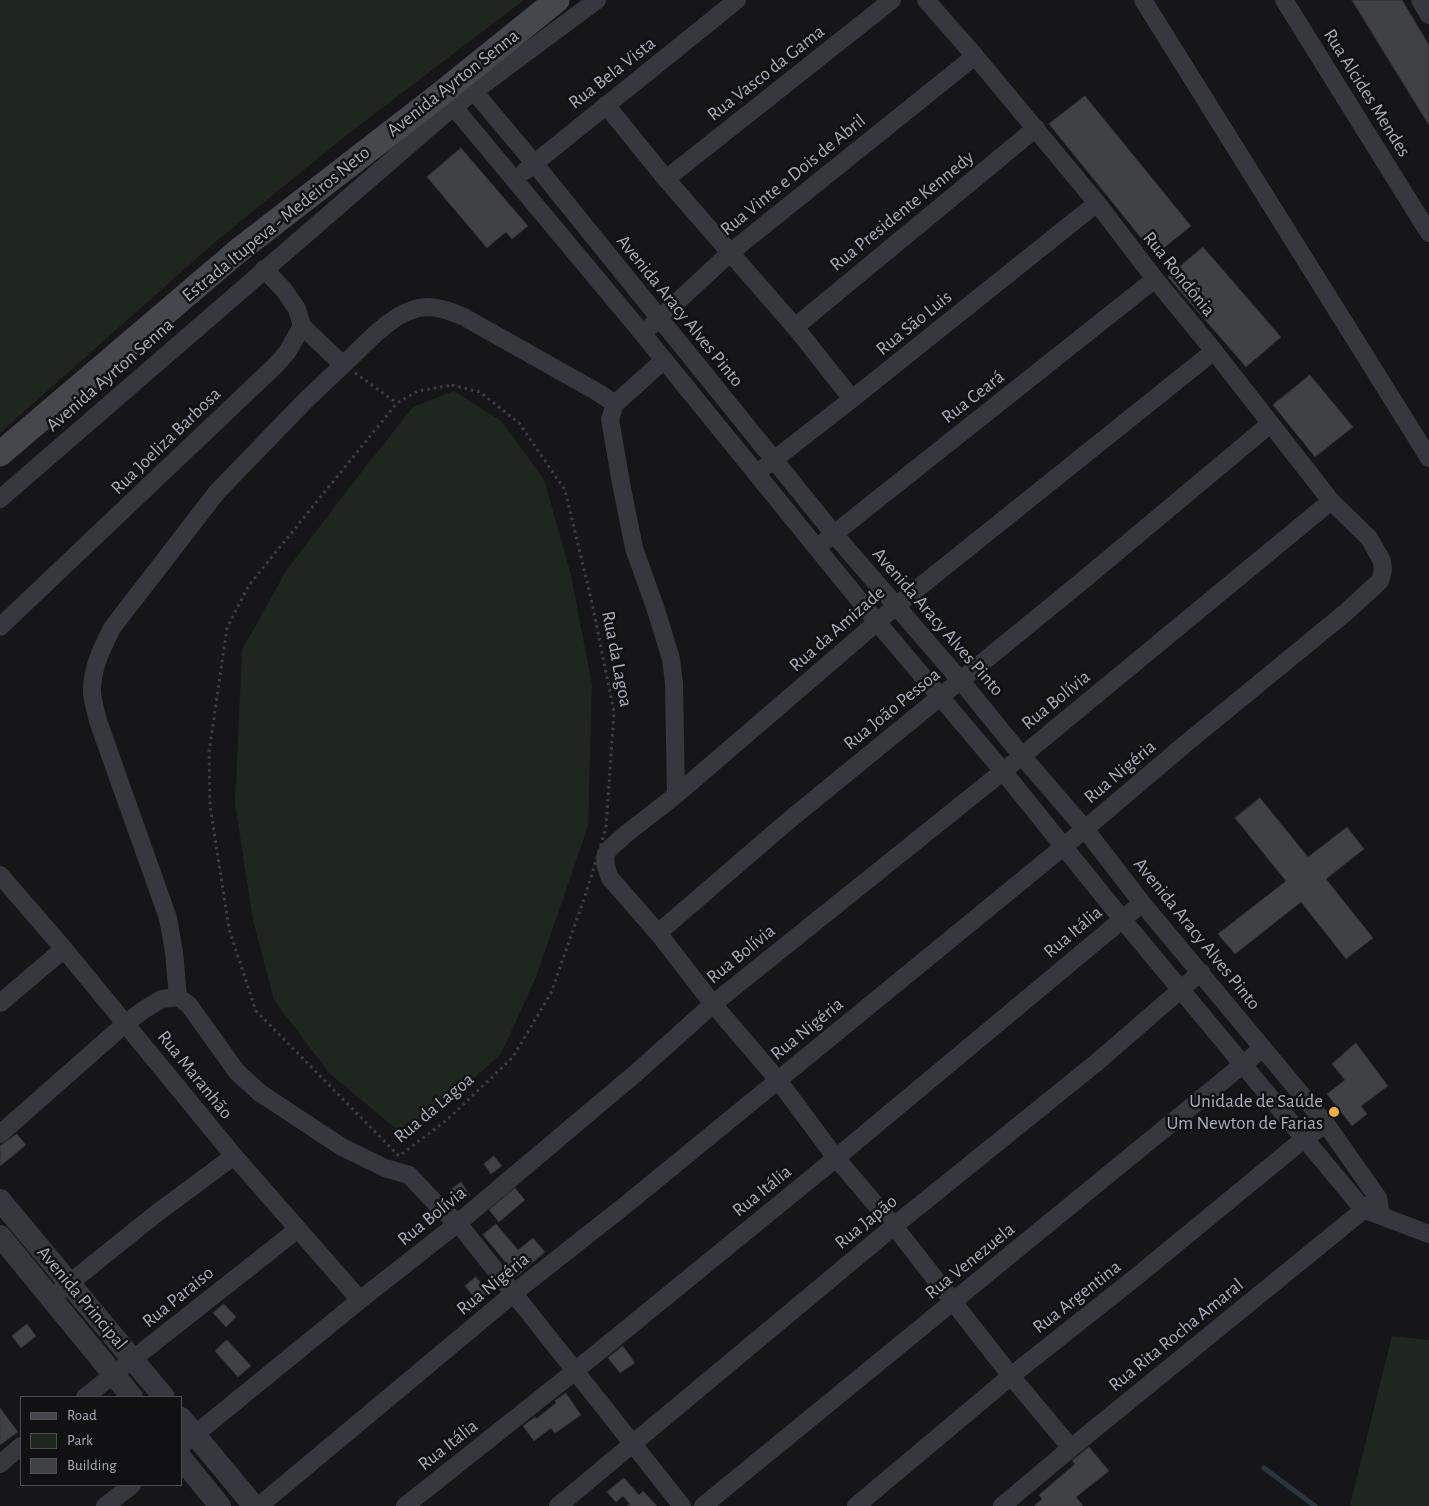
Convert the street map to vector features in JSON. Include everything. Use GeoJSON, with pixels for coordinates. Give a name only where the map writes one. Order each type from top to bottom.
{"type":"FeatureCollection","features":[{"type":"Feature","properties":{"kind":"main road","name":"Estrada Itupeva - Medeiros Neto"},"geometry":{"type":"LineString","coordinates":[[0,454],[238,251],[468,84],[557,0]]}},
{"type":"Feature","properties":{"kind":"street","name":"Avenida Ayrton Senna"},"geometry":{"type":"LineString","coordinates":[[468,84],[597,0]]}},
{"type":"Feature","properties":{"kind":"street","name":"Rua Bela Vista"},"geometry":{"type":"LineString","coordinates":[[516,181],[534,163],[737,0]]}},
{"type":"Feature","properties":{"kind":"street","name":"Rua Vasco da Gama"},"geometry":{"type":"LineString","coordinates":[[666,179],[892,0]]}},
{"type":"Feature","properties":{"kind":"street","name":"Rua Rondônia"},"geometry":{"type":"LineString","coordinates":[[926,0],[976,56],[1097,203],[1331,501],[1368,538],[1379,554],[1383,570],[1380,581]]}},
{"type":"Feature","properties":{"kind":"street"},"geometry":{"type":"LineString","coordinates":[[1143,0],[1429,458]]}},
{"type":"Feature","properties":{"kind":"street","name":"Rua Alcides Mendes"},"geometry":{"type":"LineString","coordinates":[[1284,0],[1429,233]]}},
{"type":"Feature","properties":{"kind":"street"},"geometry":{"type":"LineString","coordinates":[[1420,0],[1429,15]]}},
{"type":"Feature","properties":{"kind":"street","name":"Rua Vinte e Dois de Abril"},"geometry":{"type":"LineString","coordinates":[[643,334],[730,252],[976,56]]}},
{"type":"Feature","properties":{"kind":"street","name":"Avenida Aracy Alves Pinto"},"geometry":{"type":"LineString","coordinates":[[468,84],[834,534],[897,605],[1085,829],[1142,902],[1326,1124],[1378,1198]]}},
{"type":"Feature","properties":{"kind":"street","name":"Avenida Ayrton Senna"},"geometry":{"type":"LineString","coordinates":[[0,500],[264,269],[448,100]]}},
{"type":"Feature","properties":{"kind":"street"},"geometry":{"type":"LineString","coordinates":[[448,100],[643,334],[816,548],[1002,770],[1122,919],[1363,1210],[1429,1234]]}},
{"type":"Feature","properties":{"kind":"street"},"geometry":{"type":"LineString","coordinates":[[606,105],[666,179],[795,326],[852,400]]}},
{"type":"Feature","properties":{"kind":"street","name":"Rua Presidente Kennedy"},"geometry":{"type":"LineString","coordinates":[[795,326],[1036,128]]}},
{"type":"Feature","properties":{"kind":"street","name":"Rua São Luis"},"geometry":{"type":"LineString","coordinates":[[756,474],[852,400],[1097,203]]}},
{"type":"Feature","properties":{"kind":"street"},"geometry":{"type":"LineString","coordinates":[[264,269],[284,290],[297,309],[302,326],[343,365]]}},
{"type":"Feature","properties":{"kind":"street","name":"Rua Ceará"},"geometry":{"type":"LineString","coordinates":[[816,548],[1155,279]]}},
{"type":"Feature","properties":{"kind":"street"},"geometry":{"type":"LineString","coordinates":[[178,997],[174,952],[168,918],[98,721],[92,693],[94,671],[112,628],[217,492],[306,400],[397,316],[410,309],[428,307],[445,309],[464,317],[599,393],[614,404]]}},
{"type":"Feature","properties":{"kind":"street","name":"Rua Joeliza Barbosa"},"geometry":{"type":"LineString","coordinates":[[0,627],[277,364],[288,351],[302,326]]}},
{"type":"Feature","properties":{"kind":"street","name":"Rua da Amizade"},"geometry":{"type":"LineString","coordinates":[[658,933],[610,878],[605,857],[608,850],[676,795],[897,605],[1214,351]]}},
{"type":"Feature","properties":{"kind":"street"},"geometry":{"type":"LineString","coordinates":[[664,360],[614,404],[610,419],[634,548],[671,659],[674,683],[676,795]]}},
{"type":"Feature","properties":{"kind":"street","name":"Rua João Pessoa"},"geometry":{"type":"LineString","coordinates":[[658,933],[788,821],[961,681],[1270,424]]}},
{"type":"Feature","properties":{"kind":"street","name":"Rua Bolívia"},"geometry":{"type":"LineString","coordinates":[[188,1441],[360,1300],[458,1223],[636,1073],[713,1004],[1002,770],[1022,756],[1331,501]]}},
{"type":"Feature","properties":{"kind":"street","name":"Rua Nigéria"},"geometry":{"type":"LineString","coordinates":[[259,1506],[514,1293],[628,1203],[1085,829],[1222,713],[1345,614],[1380,581]]}},
{"type":"Feature","properties":{"kind":"street","name":"Rua Maranhão"},"geometry":{"type":"LineString","coordinates":[[1,879],[64,949],[234,1156],[360,1300]]}},
{"type":"Feature","properties":{"kind":"street","name":"Rua Itália"},"geometry":{"type":"LineString","coordinates":[[405,1506],[575,1371],[836,1158],[1142,902]]}},
{"type":"Feature","properties":{"kind":"street"},"geometry":{"type":"LineString","coordinates":[[658,933],[713,1004],[778,1080],[836,1158],[894,1226],[1011,1376],[1070,1448]]}},
{"type":"Feature","properties":{"kind":"street"},"geometry":{"type":"LineString","coordinates":[[0,1003],[64,949]]}},
{"type":"Feature","properties":{"kind":"street","name":"Rua Japão"},"geometry":{"type":"LineString","coordinates":[[558,1506],[894,1226],[1096,1063],[1201,972]]}},
{"type":"Feature","properties":{"kind":"street"},"geometry":{"type":"LineString","coordinates":[[0,1134],[126,1023],[162,999],[178,997],[189,1005],[237,1072],[260,1093],[342,1147],[385,1168],[408,1175],[441,1209],[458,1223],[682,1506]]}},
{"type":"Feature","properties":{"kind":"street","name":"Rua Venezuela"},"geometry":{"type":"LineString","coordinates":[[703,1506],[1263,1048]]}},
{"type":"Feature","properties":{"kind":"street","name":"Rua Argentina"},"geometry":{"type":"LineString","coordinates":[[856,1506],[1011,1376],[1136,1277],[1305,1138],[1326,1124]]}},
{"type":"Feature","properties":{"kind":"street"},"geometry":{"type":"LineString","coordinates":[[51,1298],[157,1213],[234,1156]]}},
{"type":"Feature","properties":{"kind":"street"},"geometry":{"type":"LineString","coordinates":[[1378,1198],[1381,1216]]}},
{"type":"Feature","properties":{"kind":"street","name":"Rua Rita Rocha Amaral"},"geometry":{"type":"LineString","coordinates":[[1002,1506],[1070,1448],[1378,1198]]}},
{"type":"Feature","properties":{"kind":"street","name":"Avenida Principal"},"geometry":{"type":"LineString","coordinates":[[0,1200],[163,1396]]}},
{"type":"Feature","properties":{"kind":"street","name":"Rua Paraiso"},"geometry":{"type":"LineString","coordinates":[[86,1396],[298,1229]]}},
{"type":"Feature","properties":{"kind":"street","name":"Avenida Principal"},"geometry":{"type":"LineString","coordinates":[[0,1236],[131,1396]]}},
{"type":"Feature","properties":{"kind":"street"},"geometry":{"type":"LineString","coordinates":[[182,1421],[188,1441],[254,1506]]}},
{"type":"Feature","properties":{"kind":"street"},"geometry":{"type":"LineString","coordinates":[[0,1464],[20,1447]]}},
{"type":"Feature","properties":{"kind":"street"},"geometry":{"type":"LineString","coordinates":[[182,1459],[220,1506]]}},
{"type":"Feature","properties":{"kind":"street"},"geometry":{"type":"LineString","coordinates":[[105,1506],[131,1486]]}},
{"type":"Feature","properties":{"kind":"path"},"geometry":{"type":"LineString","coordinates":[[343,365],[397,403]]}},
{"type":"Feature","properties":{"kind":"path","name":"Rua da Lagoa"},"geometry":{"type":"LineString","coordinates":[[452,385],[480,392],[520,423],[566,490],[592,603],[614,712],[606,828],[586,893],[551,993],[513,1057],[448,1119],[399,1156],[256,1011],[229,929],[210,805],[209,752],[227,628],[248,584],[397,403],[418,391],[452,385]]}},
{"type":"Feature","properties":{"kind":"green space"},"geometry":{"type":"Polygon","coordinates":[[[0,0],[524,0],[348,134],[214,243],[0,433],[0,0]]]}},
{"type":"Feature","properties":{"kind":"green space"},"geometry":{"type":"Polygon","coordinates":[[[454,391],[501,421],[544,479],[571,575],[592,685],[588,826],[536,977],[501,1054],[407,1138],[329,1073],[274,1000],[253,920],[235,804],[242,650],[286,571],[413,407],[454,391]]]}},
{"type":"Feature","properties":{"kind":"green space"},"geometry":{"type":"Polygon","coordinates":[[[1392,1336],[1429,1340],[1429,1506],[1350,1506],[1392,1336]]]}},
{"type":"Feature","properties":{"kind":"building"},"geometry":{"type":"Polygon","coordinates":[[[1352,0],[1402,0],[1429,45],[1429,125],[1352,0]]]}},
{"type":"Feature","properties":{"kind":"building"},"geometry":{"type":"Polygon","coordinates":[[[1085,96],[1191,226],[1155,255],[1049,124],[1085,96]]]}},
{"type":"Feature","properties":{"kind":"building"},"geometry":{"type":"Polygon","coordinates":[[[461,148],[528,226],[512,239],[506,232],[487,248],[427,177],[461,148]]]}},
{"type":"Feature","properties":{"kind":"building"},"geometry":{"type":"Polygon","coordinates":[[[1203,247],[1281,337],[1246,367],[1168,277],[1203,247]]]}},
{"type":"Feature","properties":{"kind":"building"},"geometry":{"type":"Polygon","coordinates":[[[1310,375],[1353,427],[1315,457],[1273,405],[1310,375]]]}},
{"type":"Feature","properties":{"kind":"building"},"geometry":{"type":"Polygon","coordinates":[[[1260,798],[1308,857],[1347,827],[1364,849],[1326,879],[1373,938],[1346,959],[1301,902],[1235,954],[1218,934],[1286,881],[1235,818],[1260,798]]]}},
{"type":"Feature","properties":{"kind":"building"},"geometry":{"type":"Polygon","coordinates":[[[1356,1043],[1388,1086],[1361,1106],[1367,1114],[1352,1126],[1327,1094],[1345,1080],[1332,1064],[1356,1043]]]}},
{"type":"Feature","properties":{"kind":"building"},"geometry":{"type":"Polygon","coordinates":[[[17,1134],[26,1145],[0,1166],[0,1146],[17,1134]]]}},
{"type":"Feature","properties":{"kind":"building"},"geometry":{"type":"Polygon","coordinates":[[[494,1156],[502,1166],[491,1174],[484,1164],[494,1156]]]}},
{"type":"Feature","properties":{"kind":"building"},"geometry":{"type":"Polygon","coordinates":[[[461,1182],[470,1195],[458,1204],[448,1192],[461,1182]]]}},
{"type":"Feature","properties":{"kind":"building"},"geometry":{"type":"Polygon","coordinates":[[[515,1188],[525,1200],[499,1222],[489,1210],[515,1188]]]}},
{"type":"Feature","properties":{"kind":"building"},"geometry":{"type":"Polygon","coordinates":[[[496,1224],[518,1250],[533,1238],[545,1252],[517,1276],[483,1235],[496,1224]]]}},
{"type":"Feature","properties":{"kind":"building"},"geometry":{"type":"Polygon","coordinates":[[[476,1277],[489,1293],[478,1302],[465,1286],[476,1277]]]}},
{"type":"Feature","properties":{"kind":"building"},"geometry":{"type":"Polygon","coordinates":[[[224,1304],[236,1317],[226,1327],[213,1313],[224,1304]]]}},
{"type":"Feature","properties":{"kind":"building"},"geometry":{"type":"Polygon","coordinates":[[[27,1324],[36,1336],[21,1348],[12,1336],[27,1324]]]}},
{"type":"Feature","properties":{"kind":"building"},"geometry":{"type":"Polygon","coordinates":[[[227,1340],[251,1366],[238,1377],[215,1351],[227,1340]]]}},
{"type":"Feature","properties":{"kind":"building"},"geometry":{"type":"Polygon","coordinates":[[[623,1346],[635,1363],[620,1373],[608,1358],[623,1346]]]}},
{"type":"Feature","properties":{"kind":"building"},"geometry":{"type":"Polygon","coordinates":[[[566,1393],[581,1415],[555,1433],[551,1428],[534,1441],[523,1426],[535,1417],[536,1419],[566,1393]]]}},
{"type":"Feature","properties":{"kind":"building"},"geometry":{"type":"Polygon","coordinates":[[[0,1408],[18,1432],[0,1445],[0,1408]]]}},
{"type":"Feature","properties":{"kind":"building"},"geometry":{"type":"Polygon","coordinates":[[[1089,1447],[1109,1471],[1076,1497],[1083,1506],[1034,1506],[1042,1499],[1039,1495],[1075,1464],[1072,1461],[1089,1447]]]}},
{"type":"Feature","properties":{"kind":"building"},"geometry":{"type":"Polygon","coordinates":[[[624,1478],[639,1495],[643,1491],[657,1506],[627,1506],[630,1504],[623,1496],[616,1502],[607,1492],[624,1478]]]}},
{"type":"Feature","properties":{"kind":"waterway"},"geometry":{"type":"LineString","coordinates":[[1264,1468],[1315,1506]]}},
{"type":"Feature","properties":{"kind":"place","name":"Unidade de Saúde Um Newton de Farias"},"geometry":{"type":"Point","coordinates":[1334,1112]}}]}
